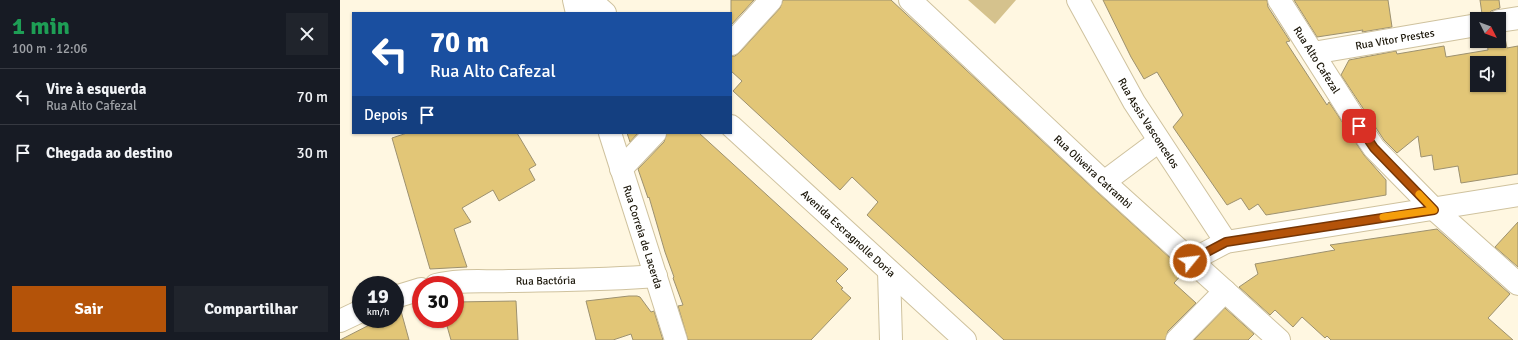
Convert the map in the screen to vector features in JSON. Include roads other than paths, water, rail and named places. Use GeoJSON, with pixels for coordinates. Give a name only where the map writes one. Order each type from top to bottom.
{"type":"FeatureCollection","features":[{"type":"Feature","properties":{"kind":"street"},"geometry":{"type":"LineString","coordinates":[[574,0],[577,12]]}},
{"type":"Feature","properties":{"kind":"street"},"geometry":{"type":"LineString","coordinates":[[590,0],[604,12]]}},
{"type":"Feature","properties":{"kind":"street"},"geometry":{"type":"LineString","coordinates":[[732,43],[771,0]]}},
{"type":"Feature","properties":{"kind":"street","name":"Rua Oliveira Catrambi"},"geometry":{"type":"LineString","coordinates":[[910,0],[1104,182],[1278,340]]}},
{"type":"Feature","properties":{"kind":"street","name":"Rua Assis Vasconcelos"},"geometry":{"type":"LineString","coordinates":[[1078,0],[1134,102],[1226,242]]}},
{"type":"Feature","properties":{"kind":"street","name":"Rua Alto Cafezal"},"geometry":{"type":"LineString","coordinates":[[1279,0],[1374,148],[1434,210],[1518,284]]}},
{"type":"Feature","properties":{"kind":"street"},"geometry":{"type":"LineString","coordinates":[[1506,20],[1518,18]]}},
{"type":"Feature","properties":{"kind":"street","name":"Rua Vitor Prestes"},"geometry":{"type":"LineString","coordinates":[[1313,53],[1470,26]]}},
{"type":"Feature","properties":{"kind":"street","name":"Avenida Escragnolle Doria"},"geometry":{"type":"LineString","coordinates":[[732,127],[965,340]]}},
{"type":"Feature","properties":{"kind":"street","name":"Rua Correia de Lacerda"},"geometry":{"type":"LineString","coordinates":[[610,134],[676,340]]}},
{"type":"Feature","properties":{"kind":"street"},"geometry":{"type":"LineString","coordinates":[[621,169],[654,134]]}},
{"type":"Feature","properties":{"kind":"street"},"geometry":{"type":"LineString","coordinates":[[1104,182],[1160,141]]}},
{"type":"Feature","properties":{"kind":"street"},"geometry":{"type":"LineString","coordinates":[[1190,261],[1226,242],[1434,210],[1518,195]]}},
{"type":"Feature","properties":{"kind":"street"},"geometry":{"type":"LineString","coordinates":[[889,271],[891,340]]}},
{"type":"Feature","properties":{"kind":"street","name":"Rua Bactória"},"geometry":{"type":"LineString","coordinates":[[464,282],[618,279],[656,276]]}},
{"type":"Feature","properties":{"kind":"street"},"geometry":{"type":"LineString","coordinates":[[1177,340],[1225,291]]}},
{"type":"Feature","properties":{"kind":"street"},"geometry":{"type":"LineString","coordinates":[[340,321],[352,315]]}}]}
